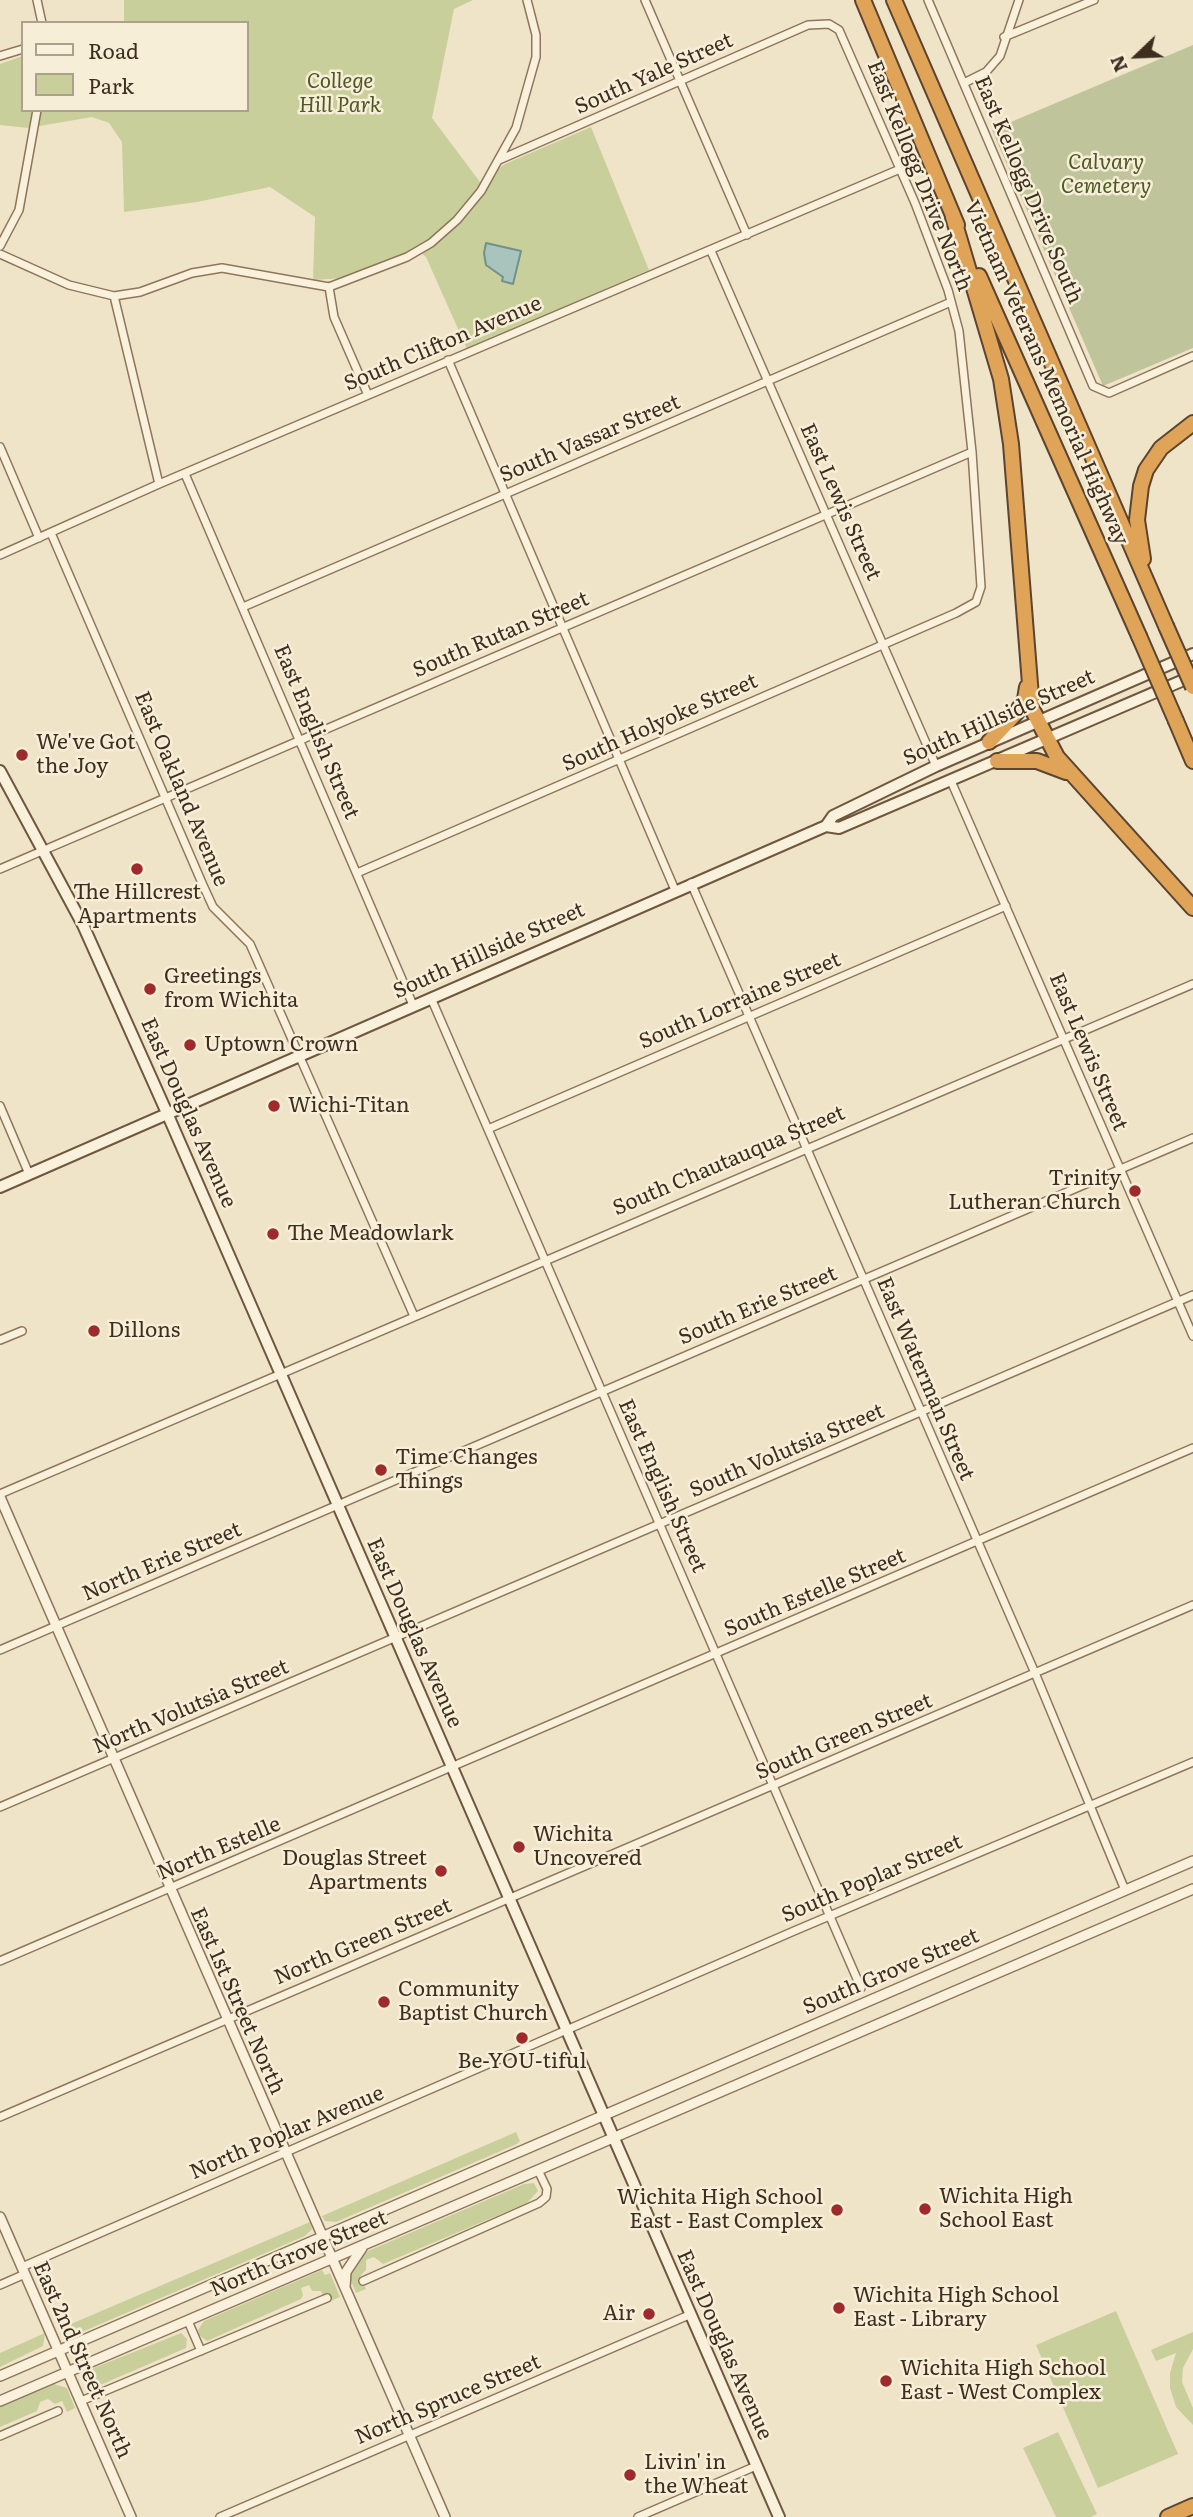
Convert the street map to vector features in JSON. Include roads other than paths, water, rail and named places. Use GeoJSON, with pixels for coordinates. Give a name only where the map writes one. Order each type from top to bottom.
{"type":"FeatureCollection","features":[{"type":"Feature","properties":{"kind":"highway","name":"Vietnam Veterans Memorial Highway"},"geometry":{"type":"LineString","coordinates":[[863,0],[953,217],[1193,761]]}},
{"type":"Feature","properties":{"kind":"highway","name":"Vietnam Veterans Memorial Highway"},"geometry":{"type":"LineString","coordinates":[[894,0],[1193,687]]}},
{"type":"Feature","properties":{"kind":"highway"},"geometry":{"type":"LineString","coordinates":[[953,217],[983,314],[1003,392],[1011,443],[1032,709],[1057,757],[1070,774],[1193,908]]}},
{"type":"Feature","properties":{"kind":"highway"},"geometry":{"type":"LineString","coordinates":[[1146,578],[1137,520],[1140,486],[1161,448],[1193,422]]}},
{"type":"Feature","properties":{"kind":"highway"},"geometry":{"type":"LineString","coordinates":[[989,742],[1017,712],[1025,699],[1028,682]]}},
{"type":"Feature","properties":{"kind":"highway"},"geometry":{"type":"LineString","coordinates":[[997,761],[1037,761],[1054,764],[1070,774]]}},
{"type":"Feature","properties":{"kind":"highway"},"geometry":{"type":"LineString","coordinates":[[1168,2517],[1193,2506]]}},
{"type":"Feature","properties":{"kind":"main road","name":"South Hillside Street"},"geometry":{"type":"LineString","coordinates":[[826,826],[833,816],[936,766],[1193,654]]}},
{"type":"Feature","properties":{"kind":"main road","name":"South Hillside Street"},"geometry":{"type":"LineString","coordinates":[[0,1187],[691,883],[826,826],[839,828],[1193,676]]}},
{"type":"Feature","properties":{"kind":"main road","name":"East Douglas Avenue"},"geometry":{"type":"LineString","coordinates":[[0,771],[83,925],[167,1113],[779,2517]]}},
{"type":"Feature","properties":{"kind":"street"},"geometry":{"type":"LineString","coordinates":[[37,0],[42,21]]}},
{"type":"Feature","properties":{"kind":"street"},"geometry":{"type":"LineString","coordinates":[[0,254],[69,285],[114,296],[140,292],[192,274],[222,268],[329,287],[386,267],[431,243],[457,220],[481,191],[499,160],[523,110],[536,57],[536,34],[527,0]]}},
{"type":"Feature","properties":{"kind":"street"},"geometry":{"type":"LineString","coordinates":[[645,0],[747,235]]}},
{"type":"Feature","properties":{"kind":"street","name":"East Kellogg Drive South"},"geometry":{"type":"LineString","coordinates":[[928,0],[1093,386],[1109,393],[1193,356]]}},
{"type":"Feature","properties":{"kind":"street"},"geometry":{"type":"LineString","coordinates":[[964,83],[986,72],[1000,56],[1004,37],[1019,0]]}},
{"type":"Feature","properties":{"kind":"street"},"geometry":{"type":"LineString","coordinates":[[1004,37],[1094,0]]}},
{"type":"Feature","properties":{"kind":"street","name":"South Yale Street"},"geometry":{"type":"LineString","coordinates":[[499,160],[808,25],[825,24]]}},
{"type":"Feature","properties":{"kind":"street","name":"East Kellogg Drive North"},"geometry":{"type":"LineString","coordinates":[[825,24],[838,30],[852,55],[900,169],[951,302],[959,331],[972,452],[981,587],[976,602]]}},
{"type":"Feature","properties":{"kind":"street"},"geometry":{"type":"LineString","coordinates":[[0,57],[21,50]]}},
{"type":"Feature","properties":{"kind":"street"},"geometry":{"type":"LineString","coordinates":[[0,246],[19,210],[37,112]]}},
{"type":"Feature","properties":{"kind":"street","name":"South Clifton Avenue"},"geometry":{"type":"LineString","coordinates":[[0,555],[448,360],[900,169]]}},
{"type":"Feature","properties":{"kind":"street","name":"East Lewis Street"},"geometry":{"type":"LineString","coordinates":[[711,251],[936,766]]}},
{"type":"Feature","properties":{"kind":"street"},"geometry":{"type":"LineString","coordinates":[[329,287],[334,317],[368,395]]}},
{"type":"Feature","properties":{"kind":"street"},"geometry":{"type":"LineString","coordinates":[[114,296],[159,484]]}},
{"type":"Feature","properties":{"kind":"street","name":"South Vassar Street"},"geometry":{"type":"LineString","coordinates":[[243,607],[951,302]]}},
{"type":"Feature","properties":{"kind":"street"},"geometry":{"type":"LineString","coordinates":[[448,360],[675,890]]}},
{"type":"Feature","properties":{"kind":"street"},"geometry":{"type":"LineString","coordinates":[[0,447],[40,538]]}},
{"type":"Feature","properties":{"kind":"street","name":"South Rutan Street"},"geometry":{"type":"LineString","coordinates":[[0,869],[972,452]]}},
{"type":"Feature","properties":{"kind":"street","name":"East English Street"},"geometry":{"type":"LineString","coordinates":[[185,474],[413,1006]]}},
{"type":"Feature","properties":{"kind":"street","name":"East Oakland Avenue"},"geometry":{"type":"LineString","coordinates":[[51,533],[213,907],[250,944],[414,1316]]}},
{"type":"Feature","properties":{"kind":"street","name":"South Holyoke Street"},"geometry":{"type":"LineString","coordinates":[[357,873],[620,761],[976,602]]}},
{"type":"Feature","properties":{"kind":"street","name":"East Lewis Street"},"geometry":{"type":"LineString","coordinates":[[951,781],[1193,1336]]}},
{"type":"Feature","properties":{"kind":"street","name":"East Waterman Street"},"geometry":{"type":"LineString","coordinates":[[691,883],[1035,1674],[1125,1890]]}},
{"type":"Feature","properties":{"kind":"street","name":"South Lorraine Street"},"geometry":{"type":"LineString","coordinates":[[488,1129],[1006,906]]}},
{"type":"Feature","properties":{"kind":"street","name":"South Chautauqua Street"},"geometry":{"type":"LineString","coordinates":[[0,1496],[545,1259],[1193,984]]}},
{"type":"Feature","properties":{"kind":"street","name":"East English Street"},"geometry":{"type":"LineString","coordinates":[[431,998],[861,1988]]}},
{"type":"Feature","properties":{"kind":"street"},"geometry":{"type":"LineString","coordinates":[[0,1106],[29,1174]]}},
{"type":"Feature","properties":{"kind":"street","name":"South Erie Street"},"geometry":{"type":"LineString","coordinates":[[338,1507],[1193,1138]]}},
{"type":"Feature","properties":{"kind":"street","name":"South Volutsia Street"},"geometry":{"type":"LineString","coordinates":[[395,1639],[1193,1295]]}},
{"type":"Feature","properties":{"kind":"street"},"geometry":{"type":"LineString","coordinates":[[0,1340],[22,1331]]}},
{"type":"Feature","properties":{"kind":"street","name":"South Estelle Street"},"geometry":{"type":"LineString","coordinates":[[452,1769],[1193,1448]]}},
{"type":"Feature","properties":{"kind":"street","name":"East 1st Street North"},"geometry":{"type":"LineString","coordinates":[[0,1496],[330,2260],[445,2517]]}},
{"type":"Feature","properties":{"kind":"street","name":"North Erie Street"},"geometry":{"type":"LineString","coordinates":[[0,1650],[338,1507]]}},
{"type":"Feature","properties":{"kind":"street","name":"South Green Street"},"geometry":{"type":"LineString","coordinates":[[508,1899],[1193,1605]]}},
{"type":"Feature","properties":{"kind":"street","name":"North Volutsia Street"},"geometry":{"type":"LineString","coordinates":[[0,1807],[395,1639]]}},
{"type":"Feature","properties":{"kind":"street","name":"South Poplar Street"},"geometry":{"type":"LineString","coordinates":[[566,2031],[831,1915],[1193,1762]]}},
{"type":"Feature","properties":{"kind":"street","name":"North Estelle"},"geometry":{"type":"LineString","coordinates":[[0,1961],[452,1769]]}},
{"type":"Feature","properties":{"kind":"street","name":"South Grove Street"},"geometry":{"type":"LineString","coordinates":[[602,2116],[1193,1861]]}},
{"type":"Feature","properties":{"kind":"street","name":"South Grove Street"},"geometry":{"type":"LineString","coordinates":[[612,2138],[1193,1889]]}},
{"type":"Feature","properties":{"kind":"street","name":"North Green Street"},"geometry":{"type":"LineString","coordinates":[[0,2117],[508,1899]]}},
{"type":"Feature","properties":{"kind":"street","name":"North Poplar Avenue"},"geometry":{"type":"LineString","coordinates":[[0,2285],[23,2270],[566,2031]]}},
{"type":"Feature","properties":{"kind":"street","name":"North Grove Street"},"geometry":{"type":"LineString","coordinates":[[0,2376],[602,2116]]}},
{"type":"Feature","properties":{"kind":"street","name":"North Grove Street"},"geometry":{"type":"LineString","coordinates":[[0,2401],[612,2138]]}},
{"type":"Feature","properties":{"kind":"street"},"geometry":{"type":"LineString","coordinates":[[363,2281],[528,2210],[546,2197],[547,2189],[538,2169]]}},
{"type":"Feature","properties":{"kind":"street","name":"East 2nd Street North"},"geometry":{"type":"LineString","coordinates":[[0,2217],[131,2517]]}},
{"type":"Feature","properties":{"kind":"street"},"geometry":{"type":"LineString","coordinates":[[344,2290],[346,2272],[352,2259],[369,2243]]}},
{"type":"Feature","properties":{"kind":"street"},"geometry":{"type":"LineString","coordinates":[[81,2401],[327,2298]]}},
{"type":"Feature","properties":{"kind":"street","name":"North Spruce Street"},"geometry":{"type":"LineString","coordinates":[[220,2517],[689,2315]]}},
{"type":"Feature","properties":{"kind":"street"},"geometry":{"type":"LineString","coordinates":[[188,2321],[201,2351]]}},
{"type":"Feature","properties":{"kind":"street"},"geometry":{"type":"LineString","coordinates":[[0,2436],[58,2411]]}},
{"type":"Feature","properties":{"kind":"street"},"geometry":{"type":"LineString","coordinates":[[638,2517],[756,2466]]}},
{"type":"Feature","properties":{"kind":"water"},"geometry":{"type":"Polygon","coordinates":[[[486,243],[521,251],[513,284],[502,281],[503,277],[486,265],[486,243]]]}},
{"type":"Feature","properties":{"kind":"place","name":"We've Got the Joy"},"geometry":{"type":"Point","coordinates":[22,755]}},
{"type":"Feature","properties":{"kind":"place","name":"The Hillcrest Apartments"},"geometry":{"type":"Point","coordinates":[137,869]}},
{"type":"Feature","properties":{"kind":"place","name":"Greetings from Wichita"},"geometry":{"type":"Point","coordinates":[150,989]}},
{"type":"Feature","properties":{"kind":"place","name":"Uptown Crown"},"geometry":{"type":"Point","coordinates":[190,1045]}},
{"type":"Feature","properties":{"kind":"place","name":"Wichi-Titan"},"geometry":{"type":"Point","coordinates":[274,1106]}},
{"type":"Feature","properties":{"kind":"place","name":"Trinity Lutheran Church"},"geometry":{"type":"Point","coordinates":[1135,1191]}},
{"type":"Feature","properties":{"kind":"place","name":"The Meadowlark"},"geometry":{"type":"Point","coordinates":[273,1234]}},
{"type":"Feature","properties":{"kind":"place","name":"Dillons"},"geometry":{"type":"Point","coordinates":[94,1331]}},
{"type":"Feature","properties":{"kind":"place","name":"Time Changes Things"},"geometry":{"type":"Point","coordinates":[381,1470]}},
{"type":"Feature","properties":{"kind":"place","name":"Wichita Uncovered"},"geometry":{"type":"Point","coordinates":[519,1847]}},
{"type":"Feature","properties":{"kind":"place","name":"Douglas Street Apartments"},"geometry":{"type":"Point","coordinates":[441,1871]}},
{"type":"Feature","properties":{"kind":"place","name":"Community Baptist Church"},"geometry":{"type":"Point","coordinates":[384,2002]}},
{"type":"Feature","properties":{"kind":"place","name":"Be-YOU-tiful"},"geometry":{"type":"Point","coordinates":[522,2038]}},
{"type":"Feature","properties":{"kind":"place","name":"Wichita High School East"},"geometry":{"type":"Point","coordinates":[925,2209]}},
{"type":"Feature","properties":{"kind":"place","name":"Wichita High School East - East Complex"},"geometry":{"type":"Point","coordinates":[837,2210]}},
{"type":"Feature","properties":{"kind":"place","name":"Wichita High School East - Library"},"geometry":{"type":"Point","coordinates":[839,2308]}},
{"type":"Feature","properties":{"kind":"place","name":"Air"},"geometry":{"type":"Point","coordinates":[649,2314]}},
{"type":"Feature","properties":{"kind":"place","name":"Wichita High School East - West Complex"},"geometry":{"type":"Point","coordinates":[886,2381]}},
{"type":"Feature","properties":{"kind":"place","name":"Livin' in the Wheat"},"geometry":{"type":"Point","coordinates":[630,2475]}},
{"type":"Feature","properties":{"kind":"park label","name":"College Hill Park"},"geometry":{"type":"Point","coordinates":[340,94]}},
{"type":"Feature","properties":{"kind":"park label","name":"Calvary Cemetery"},"geometry":{"type":"Point","coordinates":[1106,175]}}]}
